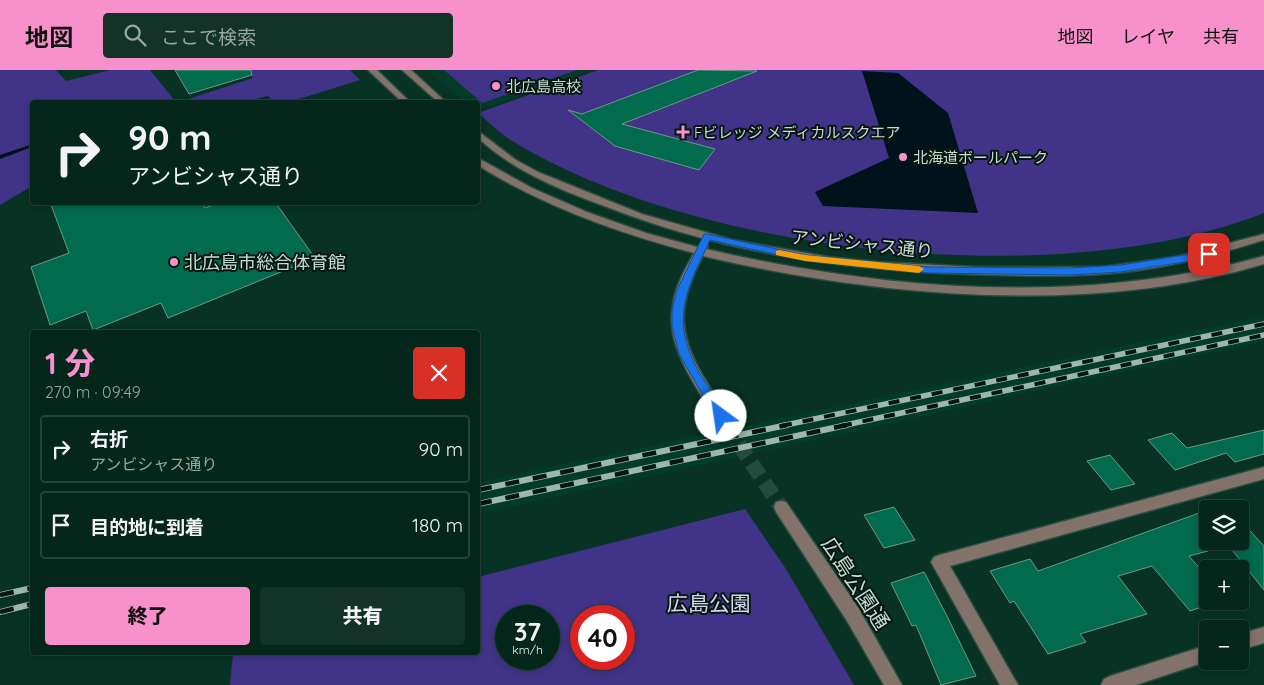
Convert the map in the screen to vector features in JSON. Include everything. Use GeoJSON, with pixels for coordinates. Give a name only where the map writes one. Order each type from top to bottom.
{"type":"FeatureCollection","features":[{"type":"Feature","properties":{"kind":"street"},"geometry":{"type":"LineString","coordinates":[[372,70],[404,100]]}},
{"type":"Feature","properties":{"kind":"street"},"geometry":{"type":"LineString","coordinates":[[406,70],[440,100]]}},
{"type":"Feature","properties":{"kind":"street","name":"アンビシャス通り"},"geometry":{"type":"LineString","coordinates":[[480,136],[504,156],[540,175],[622,211],[707,237],[814,259],[929,270],[1017,272],[1121,268],[1209,254],[1264,237]]}},
{"type":"Feature","properties":{"kind":"street","name":"アンビシャス通り"},"geometry":{"type":"LineString","coordinates":[[480,162],[561,205],[615,227],[700,252],[777,269],[894,285],[987,290],[1102,288],[1187,278],[1264,260]]}},
{"type":"Feature","properties":{"kind":"street"},"geometry":{"type":"LineString","coordinates":[[707,237],[682,290],[677,310],[678,326],[684,354],[721,416]]}},
{"type":"Feature","properties":{"kind":"street"},"geometry":{"type":"LineString","coordinates":[[1009,685],[939,562],[1264,473]]}},
{"type":"Feature","properties":{"kind":"street","name":"広島公園通"},"geometry":{"type":"LineString","coordinates":[[780,507],[853,615],[894,685]]}},
{"type":"Feature","properties":{"kind":"street"},"geometry":{"type":"LineString","coordinates":[[1249,639],[1264,635]]}},
{"type":"Feature","properties":{"kind":"street"},"geometry":{"type":"LineString","coordinates":[[1110,685],[1199,656]]}},
{"type":"Feature","properties":{"kind":"shaded area","name":"北広島高校"},"geometry":{"type":"Polygon","coordinates":[[[425,70],[592,70],[480,110],[480,100],[462,100],[425,70]]]}},
{"type":"Feature","properties":{"kind":"shaded area"},"geometry":{"type":"Polygon","coordinates":[[[862,71],[898,73],[948,113],[978,213],[823,206],[815,192],[889,158],[862,71]]]}},
{"type":"Feature","properties":{"kind":"shaded area"},"geometry":{"type":"Polygon","coordinates":[[[1264,316],[1264,341],[480,514],[480,482],[1264,316]]]}},
{"type":"Feature","properties":{"kind":"green space"},"geometry":{"type":"Polygon","coordinates":[[[0,70],[56,70],[66,81],[110,70],[150,70],[174,100],[30,100],[30,187],[0,205],[0,70]]]}},
{"type":"Feature","properties":{"kind":"green space"},"geometry":{"type":"Polygon","coordinates":[[[247,70],[350,70],[360,80],[295,100],[272,100],[268,96],[251,100],[185,100],[253,78],[247,70]]]}},
{"type":"Feature","properties":{"kind":"green space","name":"北広島高校"},"geometry":{"type":"Polygon","coordinates":[[[444,70],[577,70],[482,103],[444,70]]]}},
{"type":"Feature","properties":{"kind":"green space","name":"北海道ボールパーク"},"geometry":{"type":"Polygon","coordinates":[[[598,70],[1264,70],[1264,213],[1181,238],[1086,252],[985,256],[880,250],[776,235],[677,211],[586,179],[509,139],[480,115],[480,112],[598,70]]]}},
{"type":"Feature","properties":{"kind":"green space","name":"広島公園"},"geometry":{"type":"Polygon","coordinates":[[[745,509],[786,569],[854,685],[230,685],[233,655],[480,655],[480,576],[745,509]]]}},
{"type":"Feature","properties":{"kind":"building"},"geometry":{"type":"Polygon","coordinates":[[[175,70],[251,70],[252,75],[189,94],[175,70]]]}},
{"type":"Feature","properties":{"kind":"building","name":"Fビレッジ メディカルスクエア"},"geometry":{"type":"Polygon","coordinates":[[[698,70],[757,71],[622,124],[715,149],[699,170],[615,146],[568,110],[582,114],[698,70]]]}},
{"type":"Feature","properties":{"kind":"building","name":"北広島市総合体育館"},"geometry":{"type":"Polygon","coordinates":[[[51,205],[204,205],[205,208],[213,205],[277,205],[315,258],[168,318],[161,303],[93,330],[86,311],[50,325],[31,267],[69,253],[51,205]]]}},
{"type":"Feature","properties":{"kind":"building"},"geometry":{"type":"Polygon","coordinates":[[[1264,430],[1264,454],[1235,462],[1226,453],[1175,470],[1148,440],[1172,433],[1187,448],[1264,430]]]}},
{"type":"Feature","properties":{"kind":"building"},"geometry":{"type":"Polygon","coordinates":[[[1110,455],[1135,484],[1111,490],[1087,461],[1110,455]]]}},
{"type":"Feature","properties":{"kind":"building"},"geometry":{"type":"Polygon","coordinates":[[[894,507],[915,540],[884,548],[864,515],[894,507]]]}},
{"type":"Feature","properties":{"kind":"building"},"geometry":{"type":"Polygon","coordinates":[[[1199,513],[1199,550],[1208,550],[1189,556],[1199,568],[1199,608],[1190,611],[1152,566],[1118,576],[1147,614],[1080,634],[1086,642],[1048,654],[1014,601],[1010,603],[990,571],[1030,559],[1038,571],[1199,513]]]}},
{"type":"Feature","properties":{"kind":"building"},"geometry":{"type":"Polygon","coordinates":[[[1249,530],[1264,546],[1264,590],[1249,571],[1249,560],[1240,560],[1232,550],[1249,550],[1249,530]]]}},
{"type":"Feature","properties":{"kind":"building"},"geometry":{"type":"Polygon","coordinates":[[[924,572],[976,676],[941,685],[916,625],[912,626],[891,583],[924,572]]]}},
{"type":"Feature","properties":{"kind":"waterway"},"geometry":{"type":"LineString","coordinates":[[0,157],[30,147]]}},
{"type":"Feature","properties":{"kind":"tunnel"},"geometry":{"type":"LineString","coordinates":[[721,416],[727,426]]}},
{"type":"Feature","properties":{"kind":"tunnel"},"geometry":{"type":"LineString","coordinates":[[726,425],[781,507]]}},
{"type":"Feature","properties":{"kind":"railway"},"geometry":{"type":"LineString","coordinates":[[781,426],[1264,324]]}},
{"type":"Feature","properties":{"kind":"railway"},"geometry":{"type":"LineString","coordinates":[[841,426],[1264,335]]}},
{"type":"Feature","properties":{"kind":"railway"},"geometry":{"type":"LineString","coordinates":[[480,490],[787,425]]}},
{"type":"Feature","properties":{"kind":"railway"},"geometry":{"type":"LineString","coordinates":[[480,504],[847,425]]}},
{"type":"Feature","properties":{"kind":"railway"},"geometry":{"type":"LineString","coordinates":[[0,595],[30,588]]}},
{"type":"Feature","properties":{"kind":"railway"},"geometry":{"type":"LineString","coordinates":[[0,612],[30,604]]}},
{"type":"Feature","properties":{"kind":"slow traffic"},"geometry":{"type":"LineString","coordinates":[[779,253],[851,264],[919,269]]}},
{"type":"Feature","properties":{"kind":"place","name":"北広島高校"},"geometry":{"type":"Point","coordinates":[496,86]}},
{"type":"Feature","properties":{"kind":"place","name":"Fビレッジ メディカルスクエア"},"geometry":{"type":"Point","coordinates":[683,132]}},
{"type":"Feature","properties":{"kind":"place","name":"北海道ボールパーク"},"geometry":{"type":"Point","coordinates":[903,157]}},
{"type":"Feature","properties":{"kind":"place","name":"北広島市総合体育館"},"geometry":{"type":"Point","coordinates":[174,262]}},
{"type":"Feature","properties":{"kind":"route"},"geometry":{"type":"LineString","coordinates":[[721,416],[684,354],[678,326],[677,310],[682,290],[707,237],[805,258],[851,264],[929,270],[1070,272],[1168,262],[1209,254]]}}]}
